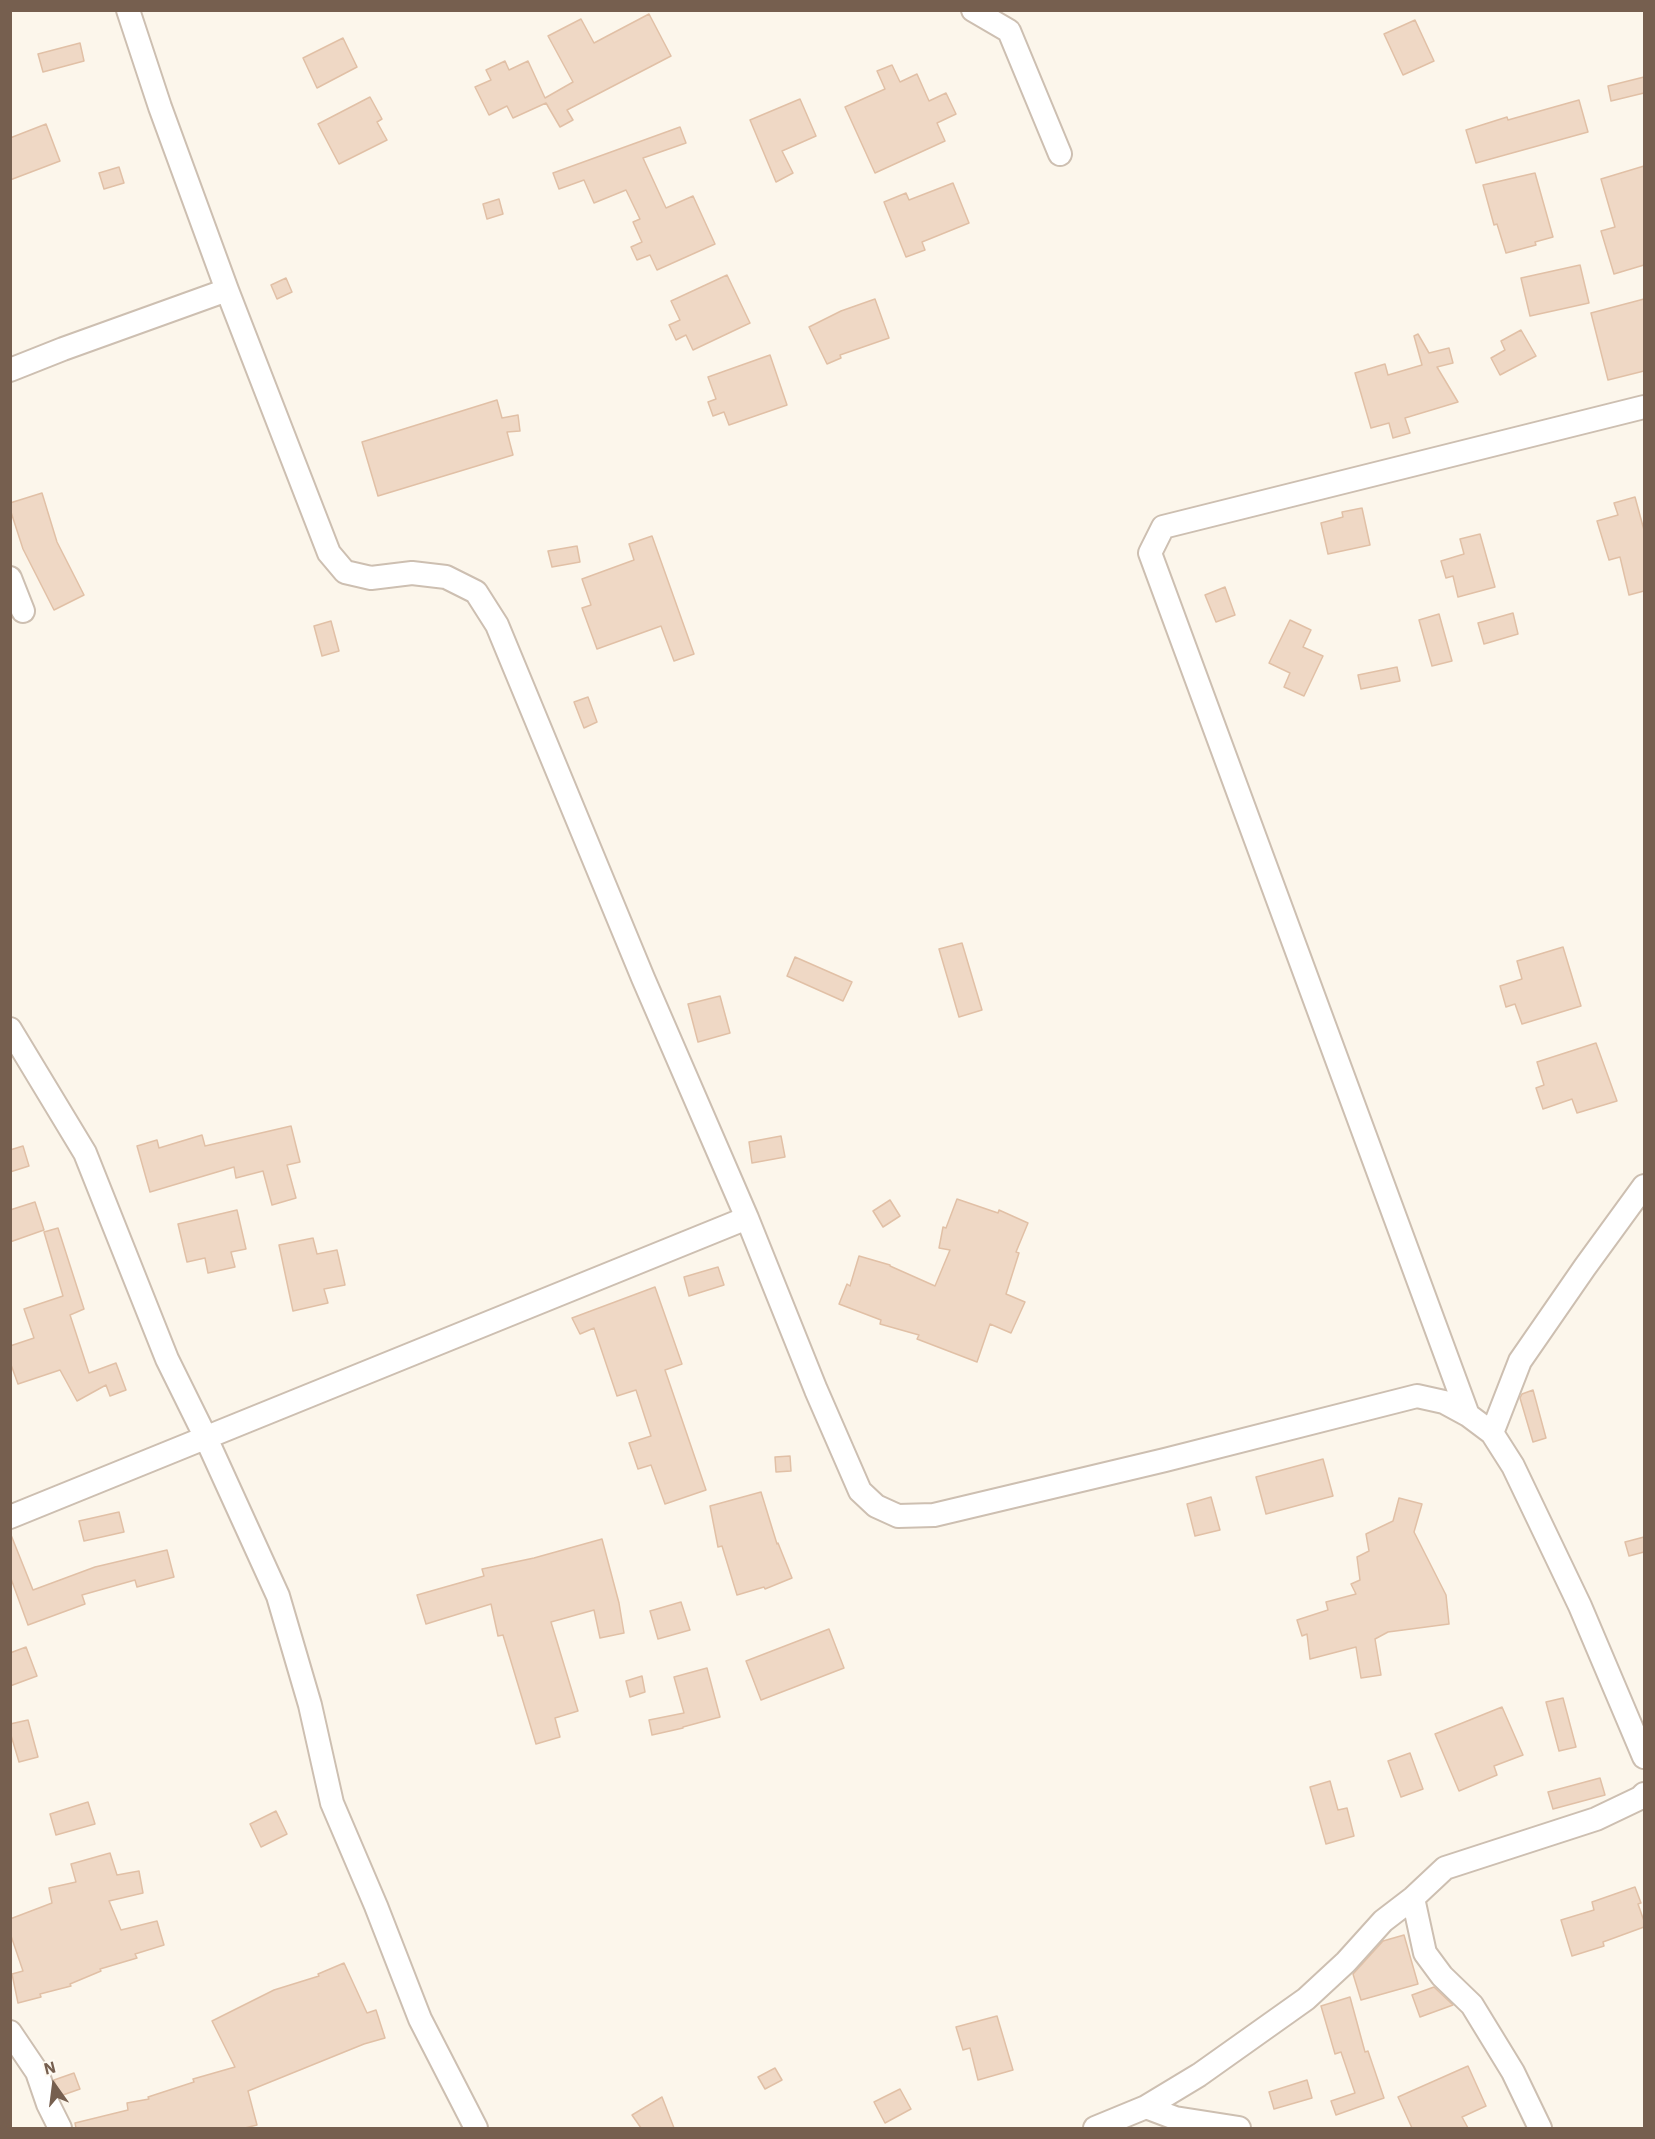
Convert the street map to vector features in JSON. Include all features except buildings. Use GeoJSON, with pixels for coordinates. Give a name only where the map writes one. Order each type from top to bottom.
{"type":"FeatureCollection","features":[{"type":"Feature","properties":{"kind":"street"},"geometry":{"type":"LineString","coordinates":[[128,10],[160,107],[227,290],[329,553],[345,572],[371,578],[412,573],[446,577],[476,592],[497,625],[643,978],[747,1218],[816,1390],[860,1491],[876,1506],[898,1516],[934,1515],[1165,1460],[1417,1396],[1444,1402],[1468,1415],[1492,1433],[1513,1467],[1580,1606],[1644,1757]]}},
{"type":"Feature","properties":{"kind":"street"},"geometry":{"type":"LineString","coordinates":[[973,10],[1008,31],[1060,154]]}},
{"type":"Feature","properties":{"kind":"street"},"geometry":{"type":"LineString","coordinates":[[10,370],[227,290]]}},
{"type":"Feature","properties":{"kind":"street"},"geometry":{"type":"LineString","coordinates":[[1468,1415],[1150,553],[1163,527],[1644,406]]}},
{"type":"Feature","properties":{"kind":"street"},"geometry":{"type":"LineString","coordinates":[[10,578],[23,610]]}},
{"type":"Feature","properties":{"kind":"street"},"geometry":{"type":"LineString","coordinates":[[10,1029],[85,1153],[167,1359],[206,1438],[278,1596],[310,1705],[332,1803],[376,1906],[420,2019],[476,2128]]}},
{"type":"Feature","properties":{"kind":"street"},"geometry":{"type":"LineString","coordinates":[[1492,1433],[1520,1361],[1644,1186]]}},
{"type":"Feature","properties":{"kind":"street"},"geometry":{"type":"LineString","coordinates":[[10,1517],[747,1218]]}},
{"type":"Feature","properties":{"kind":"street"},"geometry":{"type":"LineString","coordinates":[[1095,2128],[1146,2107],[1198,2075],[1306,1999],[1346,1962],[1383,1921],[1413,1898],[1445,1868],[1596,1819],[1644,1794]]}},
{"type":"Feature","properties":{"kind":"street"},"geometry":{"type":"LineString","coordinates":[[1413,1898],[1425,1953],[1442,1976],[1472,2005],[1513,2072],[1540,2128]]}},
{"type":"Feature","properties":{"kind":"street"},"geometry":{"type":"LineString","coordinates":[[10,2032],[37,2073],[48,2104],[60,2128]]}},
{"type":"Feature","properties":{"kind":"street"},"geometry":{"type":"LineString","coordinates":[[1146,2107],[1175,2118],[1239,2128]]}}]}
